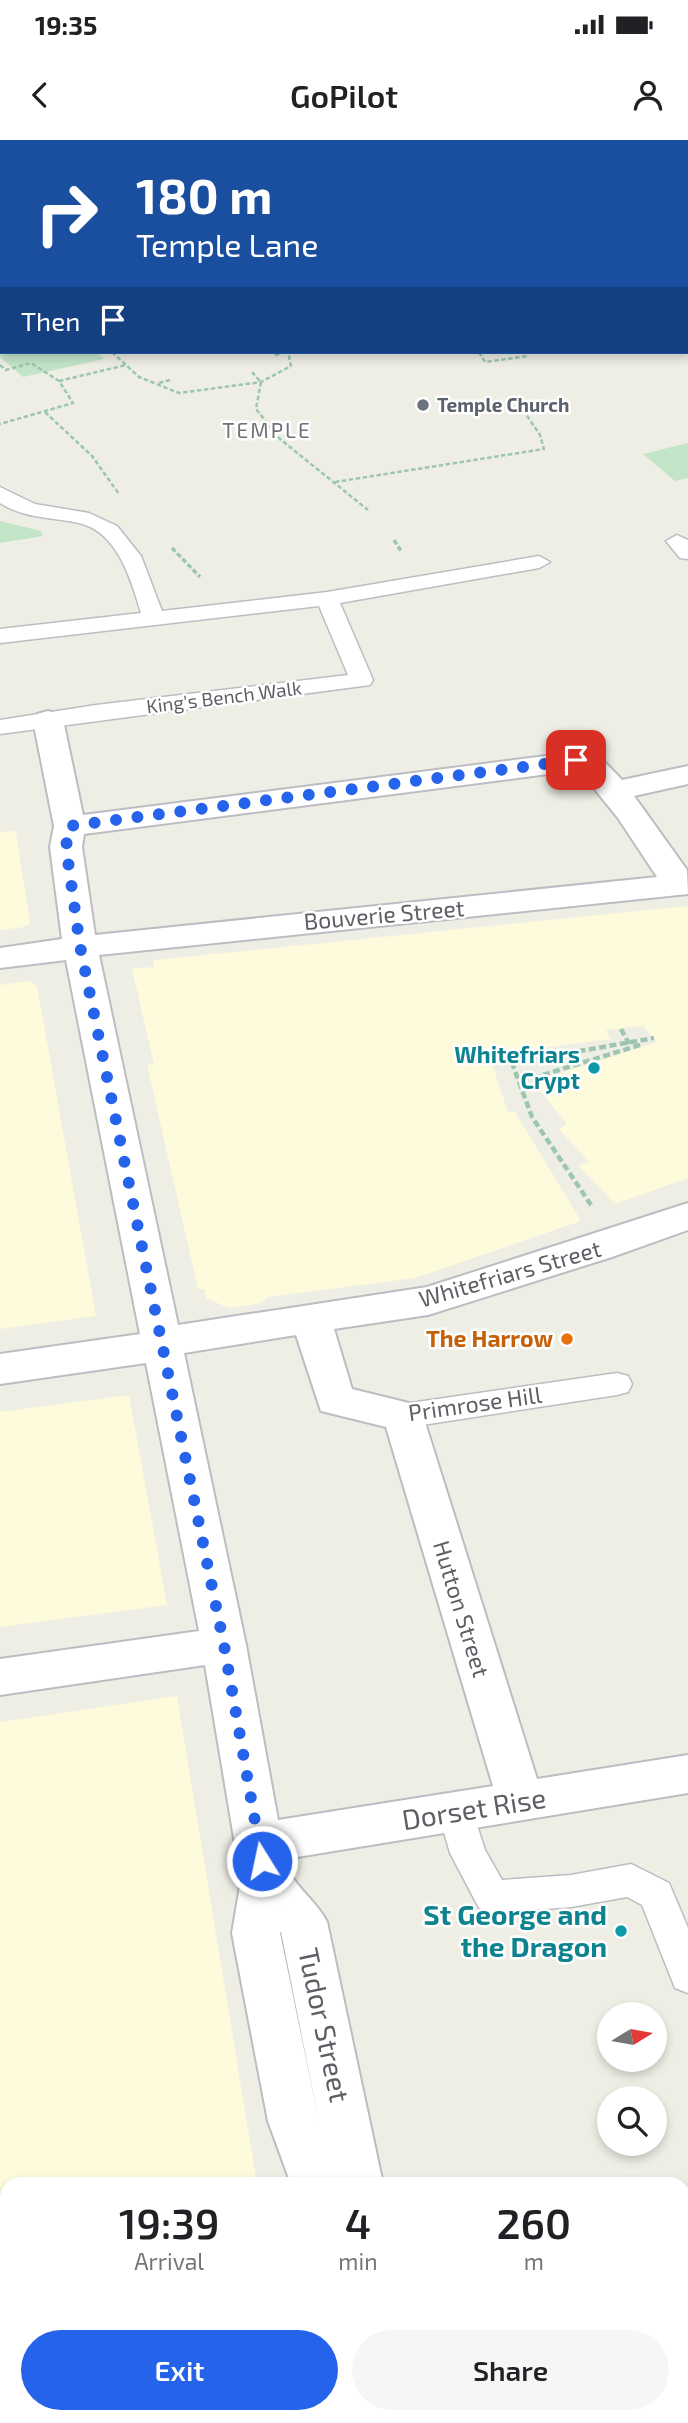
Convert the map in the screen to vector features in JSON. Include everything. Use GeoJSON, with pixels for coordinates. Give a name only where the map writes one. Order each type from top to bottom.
{"type":"FeatureCollection","features":[{"type":"Feature","properties":{"kind":"street","name":"Tudor Street"},"geometry":{"type":"LineString","coordinates":[[48,720],[69,826],[66,847],[80,946],[224,1645],[262,1861],[256,1933],[293,2121],[314,2177]]}},
{"type":"Feature","properties":{"kind":"street"},"geometry":{"type":"LineString","coordinates":[[69,826],[576,760],[593,765],[682,885]]}},
{"type":"Feature","properties":{"kind":"street"},"geometry":{"type":"LineString","coordinates":[[613,791],[688,775]]}},
{"type":"Feature","properties":{"kind":"street","name":"Bouverie Street"},"geometry":{"type":"LineString","coordinates":[[0,958],[80,946],[682,885]]}},
{"type":"Feature","properties":{"kind":"street","name":"Whitefriars Street"},"geometry":{"type":"LineString","coordinates":[[0,1369],[137,1351],[161,1342],[428,1301],[599,1248],[688,1216]]}},
{"type":"Feature","properties":{"kind":"street","name":"Primrose Hill"},"geometry":{"type":"LineString","coordinates":[[311,1318],[335,1400],[403,1416]]}},
{"type":"Feature","properties":{"kind":"street","name":"Hutton Street"},"geometry":{"type":"LineString","coordinates":[[403,1416],[521,1801]]}},
{"type":"Feature","properties":{"kind":"street"},"geometry":{"type":"LineString","coordinates":[[0,1676],[224,1645]]}},
{"type":"Feature","properties":{"kind":"street","name":"Dorset Rise"},"geometry":{"type":"LineString","coordinates":[[262,1861],[456,1812],[688,1774]]}},
{"type":"Feature","properties":{"kind":"street","name":"Tudor Street"},"geometry":{"type":"LineString","coordinates":[[262,1861],[303,1922],[356,2177]]}},
{"type":"Feature","properties":{"kind":"lane"},"geometry":{"type":"LineString","coordinates":[[0,493],[25,509],[84,517],[111,527],[146,587],[153,618]]}},
{"type":"Feature","properties":{"kind":"lane"},"geometry":{"type":"LineString","coordinates":[[688,539],[677,541],[688,553]]}},
{"type":"Feature","properties":{"kind":"lane"},"geometry":{"type":"LineString","coordinates":[[0,636],[327,599],[539,562]]}},
{"type":"Feature","properties":{"kind":"lane","name":"King's Bench Walk"},"geometry":{"type":"LineString","coordinates":[[0,727],[362,680],[327,599]]}},
{"type":"Feature","properties":{"kind":"lane","name":"Primrose Hill"},"geometry":{"type":"LineString","coordinates":[[403,1416],[617,1384]]}},
{"type":"Feature","properties":{"kind":"lane"},"geometry":{"type":"LineString","coordinates":[[456,1812],[468,1853],[492,1897],[571,1891],[631,1880],[656,1894],[688,1976]]}},
{"type":"Feature","properties":{"kind":"path"},"geometry":{"type":"LineString","coordinates":[[114,354],[139,377],[158,383],[168,391],[179,393],[261,382],[291,366],[288,354]]}},
{"type":"Feature","properties":{"kind":"path"},"geometry":{"type":"LineString","coordinates":[[275,355],[279,354]]}},
{"type":"Feature","properties":{"kind":"path"},"geometry":{"type":"LineString","coordinates":[[480,354],[485,362],[528,356]]}},
{"type":"Feature","properties":{"kind":"path"},"geometry":{"type":"LineString","coordinates":[[0,365],[6,370],[31,363],[59,381],[74,403],[0,424]]}},
{"type":"Feature","properties":{"kind":"path"},"geometry":{"type":"LineString","coordinates":[[59,381],[126,365]]}},
{"type":"Feature","properties":{"kind":"path"},"geometry":{"type":"LineString","coordinates":[[252,372],[261,382]]}},
{"type":"Feature","properties":{"kind":"path"},"geometry":{"type":"LineString","coordinates":[[158,383],[170,380]]}},
{"type":"Feature","properties":{"kind":"path"},"geometry":{"type":"LineString","coordinates":[[261,382],[256,409],[281,439],[368,510]]}},
{"type":"Feature","properties":{"kind":"path"},"geometry":{"type":"LineString","coordinates":[[335,482],[544,449],[540,435],[515,398]]}},
{"type":"Feature","properties":{"kind":"path"},"geometry":{"type":"LineString","coordinates":[[621,1028],[629,1044]]}},
{"type":"Feature","properties":{"kind":"path"},"geometry":{"type":"LineString","coordinates":[[594,1209],[531,1117],[512,1063],[654,1038]]}},
{"type":"Feature","properties":{"kind":"path"},"geometry":{"type":"LineString","coordinates":[[533,1078],[647,1043],[645,1040]]}},
{"type":"Feature","properties":{"kind":"shaded area"},"geometry":{"type":"Polygon","coordinates":[[[16,832],[30,923],[24,927],[0,930],[0,833],[16,832]]]}},
{"type":"Feature","properties":{"kind":"shaded area"},"geometry":{"type":"Polygon","coordinates":[[[688,906],[688,1178],[615,1204],[579,1166],[589,1162],[559,1129],[567,1124],[533,1082],[657,1042],[643,1026],[606,1030],[611,1039],[489,1055],[508,1112],[515,1112],[581,1221],[415,1278],[267,1297],[262,1303],[229,1308],[206,1298],[204,1289],[198,1289],[147,1065],[154,1064],[132,969],[154,967],[154,960],[688,906]]]}},
{"type":"Feature","properties":{"kind":"shaded area"},"geometry":{"type":"Polygon","coordinates":[[[28,981],[37,986],[96,1316],[0,1329],[0,985],[28,981]]]}},
{"type":"Feature","properties":{"kind":"shaded area"},"geometry":{"type":"Polygon","coordinates":[[[129,1395],[167,1605],[0,1627],[0,1412],[129,1395]]]}},
{"type":"Feature","properties":{"kind":"shaded area"},"geometry":{"type":"Polygon","coordinates":[[[177,1696],[256,2177],[0,2177],[0,1722],[177,1696]]]}},
{"type":"Feature","properties":{"kind":"green space"},"geometry":{"type":"Polygon","coordinates":[[[0,354],[99,354],[104,359],[23,377],[0,357],[0,354]]]}},
{"type":"Feature","properties":{"kind":"green space"},"geometry":{"type":"Polygon","coordinates":[[[688,443],[688,478],[675,481],[643,454],[688,443]]]}},
{"type":"Feature","properties":{"kind":"green space"},"geometry":{"type":"Polygon","coordinates":[[[0,521],[41,531],[43,536],[0,543],[0,521]]]}},
{"type":"Feature","properties":{"kind":"place","name":"Temple Church"},"geometry":{"type":"Point","coordinates":[423,405]}},
{"type":"Feature","properties":{"kind":"place","name":"Whitefriars Crypt"},"geometry":{"type":"Point","coordinates":[594,1068]}},
{"type":"Feature","properties":{"kind":"place","name":"The Harrow"},"geometry":{"type":"Point","coordinates":[567,1339]}},
{"type":"Feature","properties":{"kind":"place","name":"St George and the Dragon"},"geometry":{"type":"Point","coordinates":[621,1931]}},
{"type":"Feature","properties":{"kind":"district","name":"TEMPLE"},"geometry":{"type":"Point","coordinates":[267,431]}},
{"type":"Feature","properties":{"kind":"route"},"geometry":{"type":"LineString","coordinates":[[262,1861],[224,1645],[80,946],[66,847],[69,826],[576,760]]}}]}
